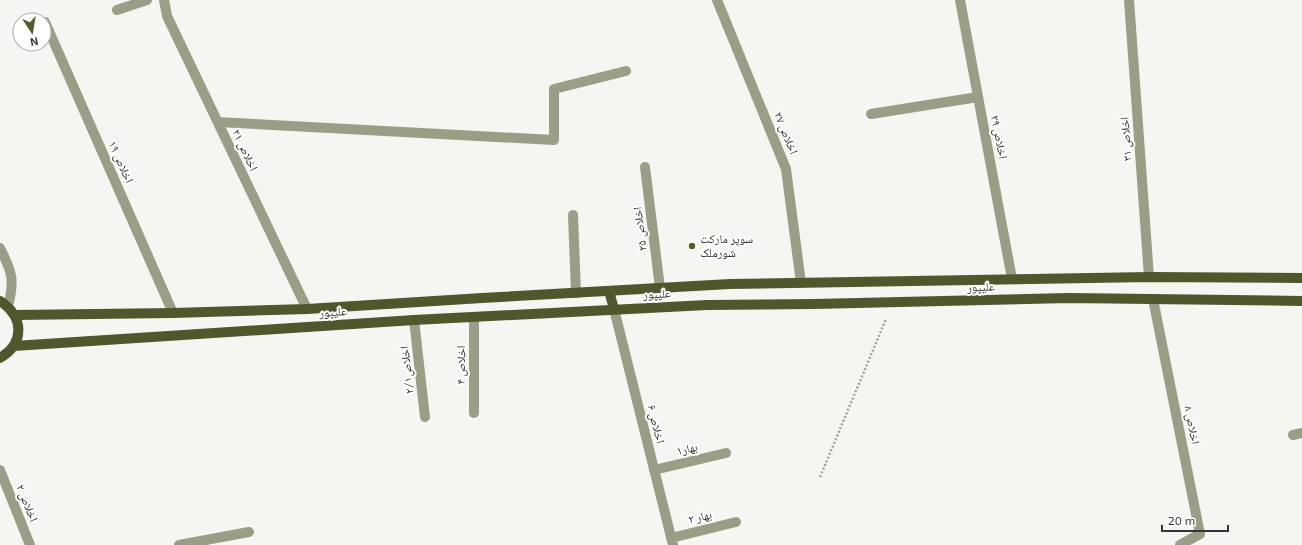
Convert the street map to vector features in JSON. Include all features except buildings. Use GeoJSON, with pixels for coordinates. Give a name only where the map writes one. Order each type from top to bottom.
{"type":"FeatureCollection","features":[{"type":"Feature","properties":{"kind":"main road","name":"علیپور"},"geometry":{"type":"LineString","coordinates":[[8,307],[173,313],[307,309],[730,284],[1149,276],[1302,278]]}},
{"type":"Feature","properties":{"kind":"main road"},"geometry":{"type":"LineString","coordinates":[[609,291],[614,309]]}},
{"type":"Feature","properties":{"kind":"main road","name":"علیپور"},"geometry":{"type":"LineString","coordinates":[[14,346],[414,320],[706,305],[893,303],[1070,298],[1302,301]]}},
{"type":"Feature","properties":{"kind":"main road"},"geometry":{"type":"LineString","coordinates":[[0,358],[7,354],[14,346],[18,336],[18,325],[8,307]]}},
{"type":"Feature","properties":{"kind":"street"},"geometry":{"type":"LineString","coordinates":[[117,10],[147,0]]}},
{"type":"Feature","properties":{"kind":"street","name":"اخلاص ۲۱"},"geometry":{"type":"LineString","coordinates":[[164,0],[167,16],[307,309]]}},
{"type":"Feature","properties":{"kind":"street","name":"اخلاص ۲۷"},"geometry":{"type":"LineString","coordinates":[[717,0],[786,169],[801,283]]}},
{"type":"Feature","properties":{"kind":"street","name":"اخلاص ۲۹"},"geometry":{"type":"LineString","coordinates":[[960,0],[1012,279]]}},
{"type":"Feature","properties":{"kind":"street","name":"اخلاص ۳۱"},"geometry":{"type":"LineString","coordinates":[[1129,0],[1149,276]]}},
{"type":"Feature","properties":{"kind":"street","name":"اخلاص ۱۹"},"geometry":{"type":"LineString","coordinates":[[52,38],[173,313]]}},
{"type":"Feature","properties":{"kind":"street"},"geometry":{"type":"LineString","coordinates":[[218,122],[554,140],[554,90],[626,71]]}},
{"type":"Feature","properties":{"kind":"street"},"geometry":{"type":"LineString","coordinates":[[871,114],[978,97]]}},
{"type":"Feature","properties":{"kind":"street","name":"اخلاص ۲۵"},"geometry":{"type":"LineString","coordinates":[[645,167],[660,288]]}},
{"type":"Feature","properties":{"kind":"street"},"geometry":{"type":"LineString","coordinates":[[573,215],[576,293]]}},
{"type":"Feature","properties":{"kind":"street"},"geometry":{"type":"LineString","coordinates":[[0,248],[11,270],[12,276],[12,293],[8,307]]}},
{"type":"Feature","properties":{"kind":"street","name":"اخلاص ۸"},"geometry":{"type":"LineString","coordinates":[[1153,299],[1200,534],[1180,545]]}},
{"type":"Feature","properties":{"kind":"street","name":"اخلاص ۶"},"geometry":{"type":"LineString","coordinates":[[614,309],[672,542]]}},
{"type":"Feature","properties":{"kind":"street","name":"اخلاص ۴"},"geometry":{"type":"LineString","coordinates":[[474,317],[474,413]]}},
{"type":"Feature","properties":{"kind":"street","name":"اخلاص۲/۱"},"geometry":{"type":"LineString","coordinates":[[414,320],[425,417]]}},
{"type":"Feature","properties":{"kind":"street","name":"بهار۱"},"geometry":{"type":"LineString","coordinates":[[654,470],[726,454]]}},
{"type":"Feature","properties":{"kind":"street","name":"اخلاص ۲"},"geometry":{"type":"LineString","coordinates":[[0,470],[30,545]]}},
{"type":"Feature","properties":{"kind":"street","name":"بهار ۲"},"geometry":{"type":"LineString","coordinates":[[672,542],[736,522]]}},
{"type":"Feature","properties":{"kind":"street"},"geometry":{"type":"LineString","coordinates":[[178,545],[249,532]]}},
{"type":"Feature","properties":{"kind":"path"},"geometry":{"type":"LineString","coordinates":[[820,477],[893,303]]}},
{"type":"Feature","properties":{"kind":"place","name":"سوپر مارکت شورملک"},"geometry":{"type":"Point","coordinates":[692,246]}}]}
